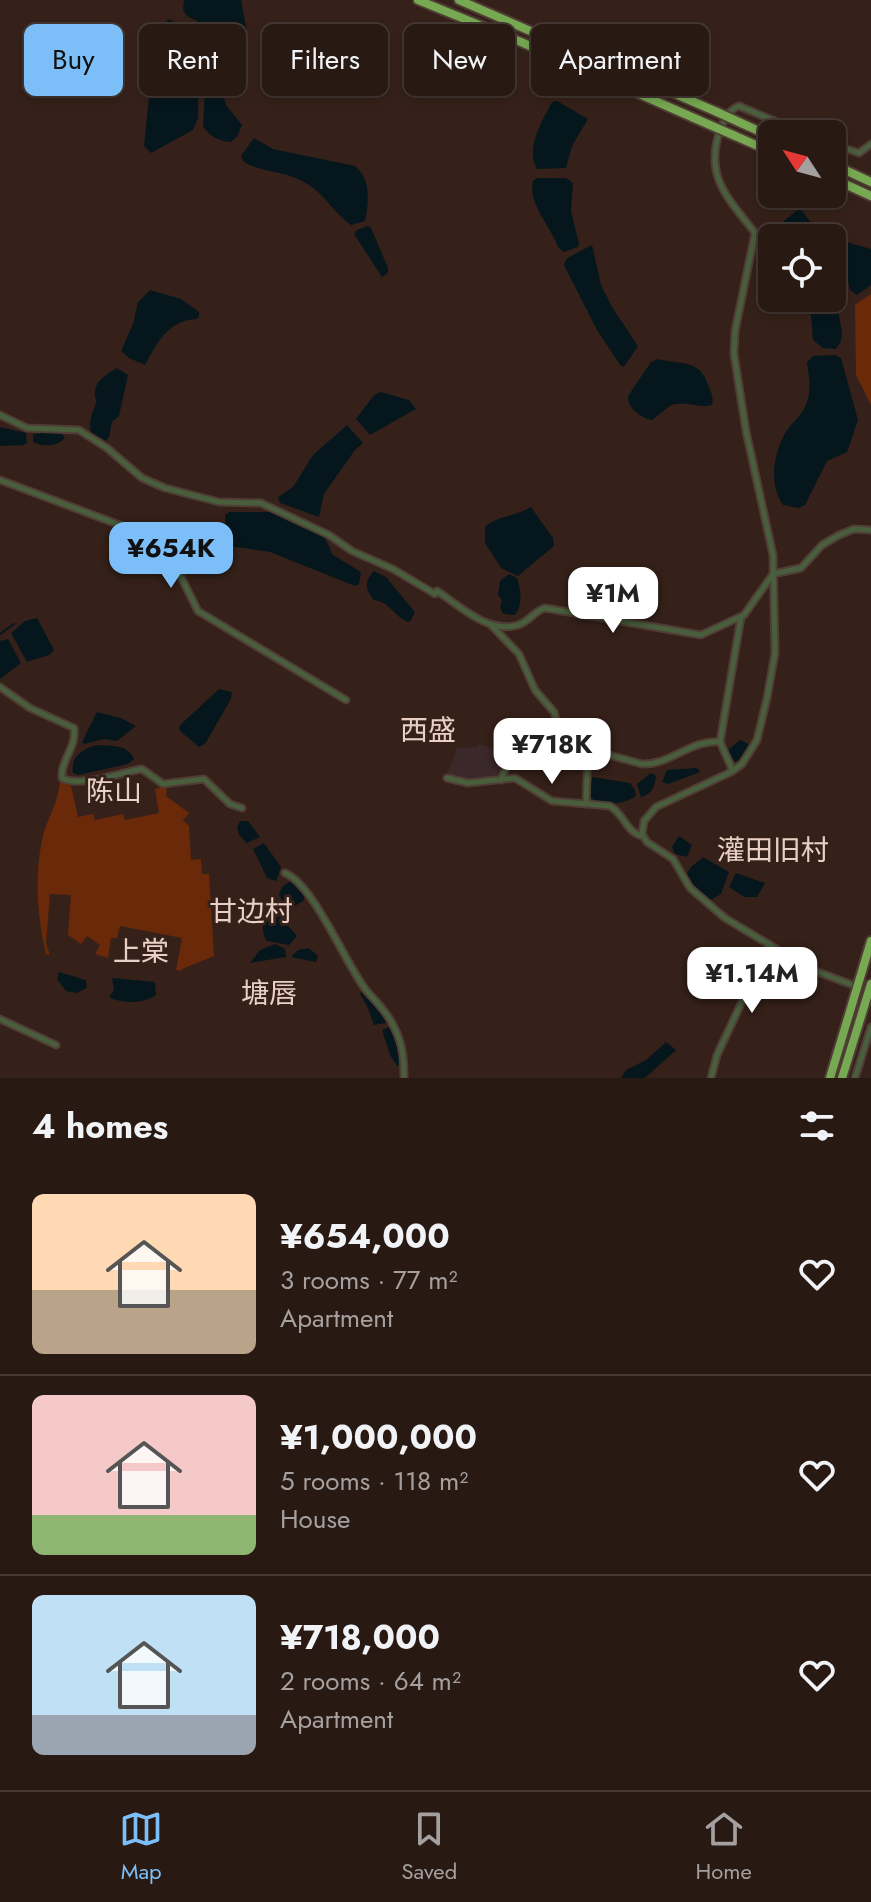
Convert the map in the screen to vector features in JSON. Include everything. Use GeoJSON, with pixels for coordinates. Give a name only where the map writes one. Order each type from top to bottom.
{"type":"FeatureCollection","features":[{"type":"Feature","properties":{"kind":"highway"},"geometry":{"type":"LineString","coordinates":[[418,0],[758,146]]}},
{"type":"Feature","properties":{"kind":"highway"},"geometry":{"type":"LineString","coordinates":[[459,0],[758,131]]}},
{"type":"Feature","properties":{"kind":"highway"},"geometry":{"type":"LineString","coordinates":[[846,170],[871,182]]}},
{"type":"Feature","properties":{"kind":"highway"},"geometry":{"type":"LineString","coordinates":[[846,184],[871,196]]}},
{"type":"Feature","properties":{"kind":"highway"},"geometry":{"type":"LineString","coordinates":[[830,1078],[871,941]]}},
{"type":"Feature","properties":{"kind":"highway"},"geometry":{"type":"LineString","coordinates":[[842,1078],[871,984]]}},
{"type":"Feature","properties":{"kind":"street"},"geometry":{"type":"LineString","coordinates":[[642,836],[644,821],[656,807],[733,771],[745,760],[755,745],[763,721],[775,653],[773,552],[746,431],[734,354],[735,331],[755,233],[717,182],[714,155],[722,124],[731,109],[739,106],[772,120]]}},
{"type":"Feature","properties":{"kind":"street"},"geometry":{"type":"LineString","coordinates":[[846,149],[859,153],[871,144]]}},
{"type":"Feature","properties":{"kind":"street"},"geometry":{"type":"LineString","coordinates":[[0,415],[27,428],[79,430],[153,484],[219,502],[261,503],[436,592],[491,625],[519,654],[535,690],[554,712],[563,743]]}},
{"type":"Feature","properties":{"kind":"street"},"geometry":{"type":"LineString","coordinates":[[0,480],[165,542],[171,548],[176,567],[198,611],[346,700]]}},
{"type":"Feature","properties":{"kind":"street"},"geometry":{"type":"LineString","coordinates":[[491,625],[518,625],[545,608],[701,635],[741,617],[773,574],[801,568],[822,545],[839,535],[854,529],[871,530]]}},
{"type":"Feature","properties":{"kind":"street"},"geometry":{"type":"LineString","coordinates":[[733,771],[720,742],[741,617]]}},
{"type":"Feature","properties":{"kind":"street"},"geometry":{"type":"LineString","coordinates":[[0,687],[30,708],[74,728],[74,741],[61,772],[62,778],[68,782],[142,769],[163,784],[204,779],[230,804],[242,808]]}},
{"type":"Feature","properties":{"kind":"street"},"geometry":{"type":"LineString","coordinates":[[501,780],[513,750],[529,733],[634,763],[655,764],[695,744],[720,742]]}},
{"type":"Feature","properties":{"kind":"street"},"geometry":{"type":"LineString","coordinates":[[586,804],[588,750]]}},
{"type":"Feature","properties":{"kind":"street"},"geometry":{"type":"LineString","coordinates":[[447,778],[464,783],[519,780],[552,801],[616,809],[628,828],[673,859],[690,888],[714,909],[815,972],[850,984]]}},
{"type":"Feature","properties":{"kind":"street"},"geometry":{"type":"LineString","coordinates":[[285,873],[295,878],[309,897],[364,988],[384,1009],[400,1040],[404,1078]]}},
{"type":"Feature","properties":{"kind":"street"},"geometry":{"type":"LineString","coordinates":[[711,1078],[717,1055],[769,944]]}},
{"type":"Feature","properties":{"kind":"street"},"geometry":{"type":"LineString","coordinates":[[0,1019],[56,1045]]}},
{"type":"Feature","properties":{"kind":"street"},"geometry":{"type":"LineString","coordinates":[[855,1078],[871,1027]]}},
{"type":"Feature","properties":{"kind":"shaded area"},"geometry":{"type":"Polygon","coordinates":[[[184,0],[241,0],[246,24],[203,24],[187,16],[183,10],[184,0]]]}},
{"type":"Feature","properties":{"kind":"shaded area"},"geometry":{"type":"Polygon","coordinates":[[[149,96],[198,96],[198,118],[193,130],[151,153],[144,146],[149,96]]]}},
{"type":"Feature","properties":{"kind":"shaded area"},"geometry":{"type":"Polygon","coordinates":[[[205,96],[224,96],[226,105],[242,125],[231,142],[215,137],[203,126],[205,96]]]}},
{"type":"Feature","properties":{"kind":"shaded area"},"geometry":{"type":"Polygon","coordinates":[[[557,101],[588,119],[572,146],[566,168],[537,169],[533,152],[536,135],[552,102],[557,101]]]}},
{"type":"Feature","properties":{"kind":"shaded area"},"geometry":{"type":"Polygon","coordinates":[[[254,138],[273,149],[355,166],[366,184],[368,199],[365,221],[351,225],[309,185],[244,162],[241,156],[254,138]]]}},
{"type":"Feature","properties":{"kind":"shaded area"},"geometry":{"type":"Polygon","coordinates":[[[537,178],[566,178],[573,183],[571,211],[578,247],[564,252],[558,247],[533,197],[533,181],[537,178]]]}},
{"type":"Feature","properties":{"kind":"shaded area"},"geometry":{"type":"Polygon","coordinates":[[[800,208],[812,224],[785,224],[784,221],[800,208]]]}},
{"type":"Feature","properties":{"kind":"shaded area"},"geometry":{"type":"Polygon","coordinates":[[[368,226],[388,268],[388,273],[382,277],[354,234],[368,226]]]}},
{"type":"Feature","properties":{"kind":"shaded area"},"geometry":{"type":"Polygon","coordinates":[[[846,242],[871,249],[871,285],[857,295],[850,290],[846,272],[846,242]]]}},
{"type":"Feature","properties":{"kind":"shaded area"},"geometry":{"type":"Polygon","coordinates":[[[592,245],[601,285],[638,346],[624,367],[597,330],[564,265],[567,258],[592,245]]]}},
{"type":"Feature","properties":{"kind":"shaded area"},"geometry":{"type":"Polygon","coordinates":[[[150,290],[181,299],[199,312],[199,316],[171,328],[145,365],[121,351],[133,324],[138,302],[150,290]]]}},
{"type":"Feature","properties":{"kind":"shaded area"},"geometry":{"type":"Polygon","coordinates":[[[871,294],[871,405],[856,375],[855,305],[871,294]]]}},
{"type":"Feature","properties":{"kind":"shaded area"},"geometry":{"type":"Polygon","coordinates":[[[809,312],[838,312],[842,332],[836,349],[823,348],[813,340],[809,312]]]}},
{"type":"Feature","properties":{"kind":"shaded area"},"geometry":{"type":"Polygon","coordinates":[[[835,355],[841,358],[858,420],[847,452],[827,461],[805,505],[799,508],[783,505],[776,488],[774,470],[784,435],[806,405],[809,389],[807,362],[813,356],[835,355]]]}},
{"type":"Feature","properties":{"kind":"shaded area"},"geometry":{"type":"Polygon","coordinates":[[[658,359],[689,364],[700,371],[711,393],[712,405],[675,404],[652,420],[636,412],[628,396],[651,362],[658,359]]]}},
{"type":"Feature","properties":{"kind":"shaded area"},"geometry":{"type":"Polygon","coordinates":[[[117,368],[128,375],[119,416],[112,422],[106,441],[91,432],[90,424],[98,384],[117,368]]]}},
{"type":"Feature","properties":{"kind":"shaded area"},"geometry":{"type":"Polygon","coordinates":[[[381,392],[409,400],[416,409],[370,435],[356,419],[374,395],[381,392]]]}},
{"type":"Feature","properties":{"kind":"shaded area"},"geometry":{"type":"Polygon","coordinates":[[[347,425],[363,443],[324,494],[319,517],[280,503],[278,497],[293,487],[313,455],[347,425]]]}},
{"type":"Feature","properties":{"kind":"shaded area"},"geometry":{"type":"Polygon","coordinates":[[[0,427],[26,433],[27,443],[0,446],[0,427]]]}},
{"type":"Feature","properties":{"kind":"shaded area"},"geometry":{"type":"Polygon","coordinates":[[[59,431],[65,438],[54,445],[33,442],[33,434],[59,431]]]}},
{"type":"Feature","properties":{"kind":"shaded area"},"geometry":{"type":"Polygon","coordinates":[[[531,507],[553,538],[554,546],[518,576],[501,568],[485,543],[485,527],[531,507]]]}},
{"type":"Feature","properties":{"kind":"shaded area"},"geometry":{"type":"Polygon","coordinates":[[[229,512],[273,512],[317,532],[325,538],[333,555],[361,572],[359,584],[355,586],[270,552],[230,546],[226,542],[225,515],[229,512]]]}},
{"type":"Feature","properties":{"kind":"shaded area"},"geometry":{"type":"Polygon","coordinates":[[[374,571],[386,577],[415,612],[410,622],[371,596],[367,582],[374,571]]]}},
{"type":"Feature","properties":{"kind":"shaded area"},"geometry":{"type":"Polygon","coordinates":[[[509,574],[517,578],[520,592],[515,615],[503,614],[500,607],[502,600],[498,595],[500,581],[509,574]]]}},
{"type":"Feature","properties":{"kind":"shaded area"},"geometry":{"type":"Polygon","coordinates":[[[37,618],[54,650],[49,655],[27,662],[11,633],[25,621],[37,618]]]}},
{"type":"Feature","properties":{"kind":"shaded area"},"geometry":{"type":"Polygon","coordinates":[[[8,639],[21,663],[0,679],[0,641],[8,639]]]}},
{"type":"Feature","properties":{"kind":"shaded area"},"geometry":{"type":"Polygon","coordinates":[[[219,689],[232,692],[231,699],[205,744],[199,747],[180,731],[179,726],[219,689]]]}},
{"type":"Feature","properties":{"kind":"shaded area"},"geometry":{"type":"Polygon","coordinates":[[[97,712],[121,718],[136,726],[117,741],[104,739],[84,744],[82,742],[97,712]]]}},
{"type":"Feature","properties":{"kind":"shaded area"},"geometry":{"type":"Polygon","coordinates":[[[740,740],[749,744],[743,758],[735,762],[727,751],[740,740]]]}},
{"type":"Feature","properties":{"kind":"shaded area"},"geometry":{"type":"Polygon","coordinates":[[[479,744],[508,753],[500,779],[472,782],[447,775],[457,748],[478,747],[479,744]]]}},
{"type":"Feature","properties":{"kind":"shaded area"},"geometry":{"type":"Polygon","coordinates":[[[97,745],[123,748],[134,759],[128,764],[78,775],[73,773],[73,762],[78,754],[97,745]]]}},
{"type":"Feature","properties":{"kind":"shaded area"},"geometry":{"type":"Polygon","coordinates":[[[696,768],[700,771],[698,773],[668,784],[662,782],[667,770],[696,768]]]}},
{"type":"Feature","properties":{"kind":"shaded area"},"geometry":{"type":"Polygon","coordinates":[[[651,773],[656,776],[654,787],[641,797],[637,784],[651,773]]]}},
{"type":"Feature","properties":{"kind":"shaded area"},"geometry":{"type":"Polygon","coordinates":[[[592,777],[630,783],[636,796],[612,804],[594,800],[589,796],[592,777]]]}},
{"type":"Feature","properties":{"kind":"shaded area"},"geometry":{"type":"Polygon","coordinates":[[[60,781],[71,786],[78,817],[93,814],[95,820],[123,814],[125,820],[159,813],[155,789],[167,786],[166,796],[189,813],[183,820],[189,826],[191,860],[201,859],[202,874],[209,874],[214,956],[182,971],[176,970],[182,938],[120,926],[117,938],[111,938],[108,958],[95,954],[100,945],[87,936],[81,944],[68,935],[71,895],[50,894],[46,943],[50,955],[46,954],[39,912],[38,869],[44,833],[60,781]]]}},
{"type":"Feature","properties":{"kind":"shaded area"},"geometry":{"type":"Polygon","coordinates":[[[240,821],[248,821],[260,837],[247,843],[239,835],[237,828],[240,821]]]}},
{"type":"Feature","properties":{"kind":"shaded area"},"geometry":{"type":"Polygon","coordinates":[[[679,836],[692,845],[687,857],[675,854],[672,847],[679,836]]]}},
{"type":"Feature","properties":{"kind":"shaded area"},"geometry":{"type":"Polygon","coordinates":[[[264,843],[281,867],[276,881],[267,878],[253,849],[264,843]]]}},
{"type":"Feature","properties":{"kind":"shaded area"},"geometry":{"type":"Polygon","coordinates":[[[703,857],[729,872],[721,894],[711,900],[698,891],[686,875],[703,857]]]}},
{"type":"Feature","properties":{"kind":"shaded area"},"geometry":{"type":"Polygon","coordinates":[[[736,873],[765,883],[757,897],[744,897],[729,887],[736,873]]]}},
{"type":"Feature","properties":{"kind":"shaded area"},"geometry":{"type":"Polygon","coordinates":[[[291,881],[305,896],[303,901],[288,910],[279,895],[282,887],[291,881]]]}},
{"type":"Feature","properties":{"kind":"shaded area"},"geometry":{"type":"Polygon","coordinates":[[[276,900],[284,921],[297,936],[289,945],[267,941],[264,936],[264,920],[276,900]]]}},
{"type":"Feature","properties":{"kind":"shaded area"},"geometry":{"type":"Polygon","coordinates":[[[275,944],[285,949],[286,957],[250,963],[260,950],[275,944]]]}},
{"type":"Feature","properties":{"kind":"shaded area"},"geometry":{"type":"Polygon","coordinates":[[[309,948],[318,956],[316,962],[291,957],[298,950],[309,948]]]}},
{"type":"Feature","properties":{"kind":"shaded area"},"geometry":{"type":"Polygon","coordinates":[[[59,972],[86,980],[87,988],[77,993],[66,991],[57,979],[59,972]]]}},
{"type":"Feature","properties":{"kind":"shaded area"},"geometry":{"type":"Polygon","coordinates":[[[112,978],[155,982],[156,995],[139,1001],[114,999],[109,997],[114,990],[112,978]]]}},
{"type":"Feature","properties":{"kind":"shaded area"},"geometry":{"type":"Polygon","coordinates":[[[363,989],[387,1020],[386,1023],[374,1025],[360,994],[363,989]]]}},
{"type":"Feature","properties":{"kind":"shaded area"},"geometry":{"type":"Polygon","coordinates":[[[390,1027],[401,1064],[397,1066],[382,1030],[390,1027]]]}},
{"type":"Feature","properties":{"kind":"shaded area"},"geometry":{"type":"Polygon","coordinates":[[[666,1042],[676,1050],[645,1078],[621,1078],[626,1070],[646,1060],[666,1042]]]}},
{"type":"Feature","properties":{"kind":"waterway"},"geometry":{"type":"LineString","coordinates":[[0,634],[14,624]]}},
{"type":"Feature","properties":{"kind":"district","name":"西盛"},"geometry":{"type":"Point","coordinates":[428,730]}},
{"type":"Feature","properties":{"kind":"district","name":"陈山"},"geometry":{"type":"Point","coordinates":[114,791]}},
{"type":"Feature","properties":{"kind":"district","name":"灌田旧村"},"geometry":{"type":"Point","coordinates":[773,850]}},
{"type":"Feature","properties":{"kind":"district","name":"甘边村"},"geometry":{"type":"Point","coordinates":[251,911]}},
{"type":"Feature","properties":{"kind":"district","name":"上棠"},"geometry":{"type":"Point","coordinates":[141,951]}},
{"type":"Feature","properties":{"kind":"district","name":"塘唇"},"geometry":{"type":"Point","coordinates":[269,993]}}]}
